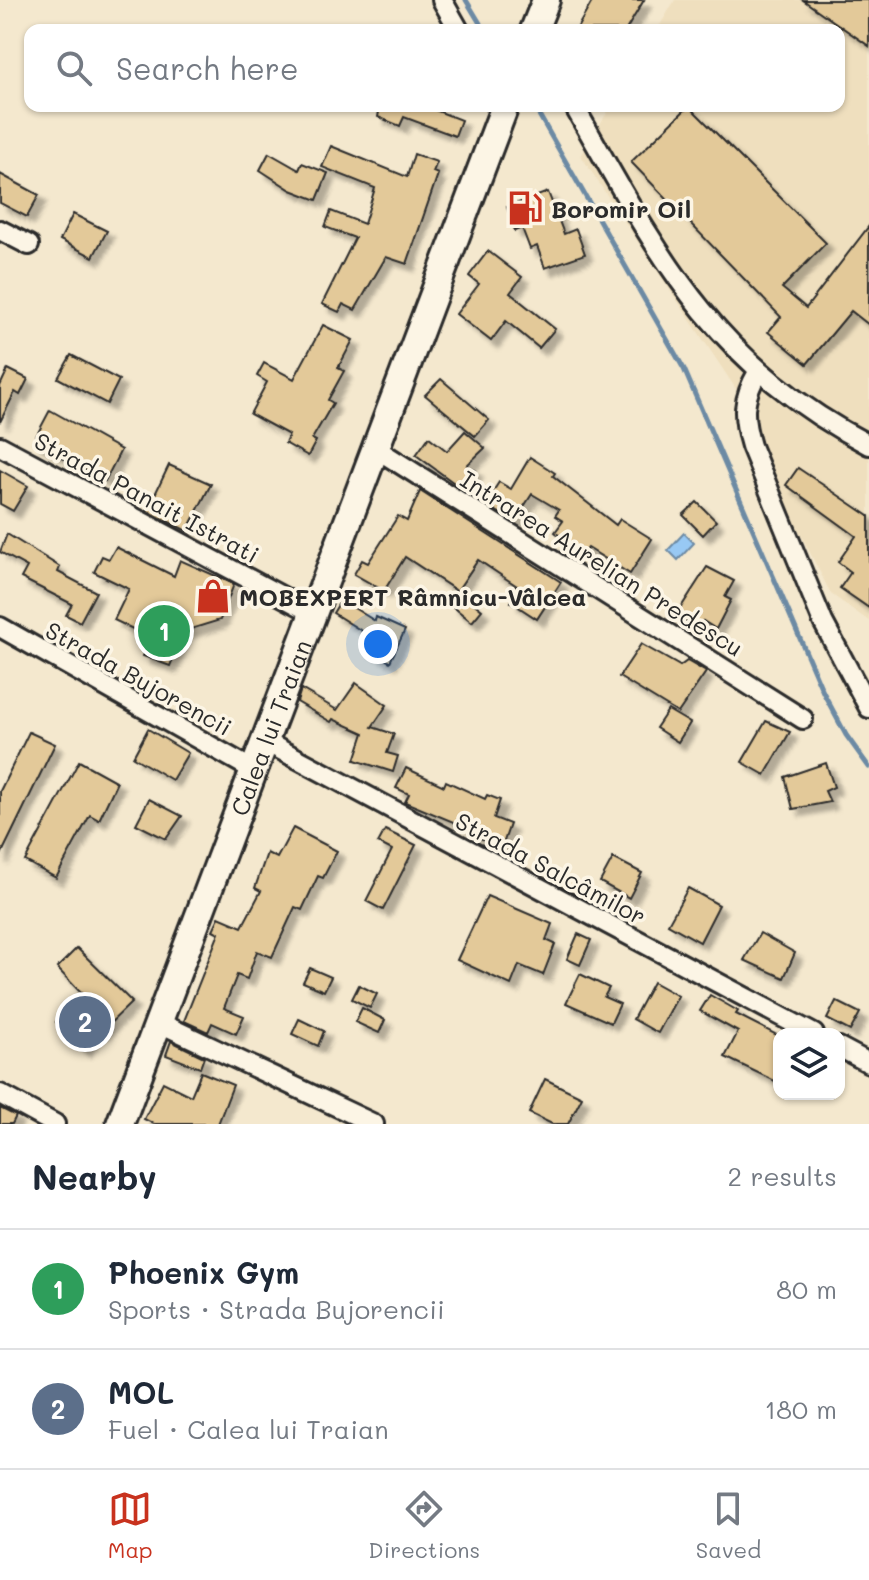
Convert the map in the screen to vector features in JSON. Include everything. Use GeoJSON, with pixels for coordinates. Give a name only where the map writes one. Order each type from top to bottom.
{"type":"FeatureCollection","features":[{"type":"Feature","properties":{"kind":"highway"},"geometry":{"type":"LineString","coordinates":[[536,24],[546,0]]}},
{"type":"Feature","properties":{"kind":"highway","name":"Calea lui Traian"},"geometry":{"type":"LineString","coordinates":[[120,1124],[502,112]]}},
{"type":"Feature","properties":{"kind":"street"},"geometry":{"type":"LineString","coordinates":[[442,0],[456,24]]}},
{"type":"Feature","properties":{"kind":"street"},"geometry":{"type":"LineString","coordinates":[[577,112],[650,241],[719,333],[758,372],[821,420],[869,445]]}},
{"type":"Feature","properties":{"kind":"street"},"geometry":{"type":"LineString","coordinates":[[0,230],[29,245]]}},
{"type":"Feature","properties":{"kind":"street"},"geometry":{"type":"LineString","coordinates":[[758,372],[749,387],[742,417],[751,446],[823,622],[869,708]]}},
{"type":"Feature","properties":{"kind":"street","name":"Strada Panait Istrati"},"geometry":{"type":"LineString","coordinates":[[0,446],[313,613]]}},
{"type":"Feature","properties":{"kind":"street","name":"Intrarea Aurelian Predescu"},"geometry":{"type":"LineString","coordinates":[[375,448],[803,719]]}},
{"type":"Feature","properties":{"kind":"street","name":"Strada Bujorencii"},"geometry":{"type":"LineString","coordinates":[[0,627],[255,771]]}},
{"type":"Feature","properties":{"kind":"street","name":"Strada Salcâmilor"},"geometry":{"type":"LineString","coordinates":[[266,742],[803,1028]]}},
{"type":"Feature","properties":{"kind":"street"},"geometry":{"type":"LineString","coordinates":[[160,1023],[374,1124]]}},
{"type":"Feature","properties":{"kind":"street"},"geometry":{"type":"LineString","coordinates":[[845,1050],[869,1063]]}},
{"type":"Feature","properties":{"kind":"street"},"geometry":{"type":"LineString","coordinates":[[0,1094],[55,1124]]}},
{"type":"Feature","properties":{"kind":"shaded area"},"geometry":{"type":"Polygon","coordinates":[[[675,0],[869,0],[869,621],[831,594],[770,474],[756,419],[581,156],[607,112],[845,112],[845,24],[661,24],[675,0]]]}},
{"type":"Feature","properties":{"kind":"water"},"geometry":{"type":"Polygon","coordinates":[[[684,533],[694,543],[678,560],[668,550],[684,533]]]}},
{"type":"Feature","properties":{"kind":"building"},"geometry":{"type":"Polygon","coordinates":[[[593,0],[644,0],[630,24],[579,24],[593,0]]]}},
{"type":"Feature","properties":{"kind":"building"},"geometry":{"type":"Polygon","coordinates":[[[803,0],[869,0],[869,46],[845,29],[845,24],[837,24],[803,0]]]}},
{"type":"Feature","properties":{"kind":"building"},"geometry":{"type":"Polygon","coordinates":[[[379,112],[440,112],[461,120],[455,136],[404,117],[400,126],[378,117],[379,112]]]}},
{"type":"Feature","properties":{"kind":"building"},"geometry":{"type":"Polygon","coordinates":[[[683,112],[695,112],[826,243],[782,288],[806,308],[869,226],[869,325],[851,311],[807,364],[768,332],[781,317],[631,162],[683,112]]]}},
{"type":"Feature","properties":{"kind":"building"},"geometry":{"type":"Polygon","coordinates":[[[331,146],[407,177],[414,154],[437,162],[433,172],[438,174],[407,264],[386,257],[355,310],[343,304],[339,312],[322,304],[355,238],[325,227],[331,211],[364,224],[375,188],[322,167],[331,146]]]}},
{"type":"Feature","properties":{"kind":"building"},"geometry":{"type":"Polygon","coordinates":[[[269,153],[299,170],[302,163],[328,173],[317,200],[291,190],[260,170],[269,153]]]}},
{"type":"Feature","properties":{"kind":"building"},"geometry":{"type":"Polygon","coordinates":[[[0,174],[39,195],[27,217],[0,203],[0,174]]]}},
{"type":"Feature","properties":{"kind":"building"},"geometry":{"type":"Polygon","coordinates":[[[548,192],[564,234],[576,229],[585,254],[545,268],[537,246],[530,249],[522,228],[515,231],[507,207],[548,192]]]}},
{"type":"Feature","properties":{"kind":"building"},"geometry":{"type":"Polygon","coordinates":[[[73,214],[107,231],[93,257],[60,240],[73,214]]]}},
{"type":"Feature","properties":{"kind":"building"},"geometry":{"type":"Polygon","coordinates":[[[488,251],[522,277],[510,293],[555,329],[539,348],[506,321],[491,341],[456,314],[479,284],[469,276],[488,251]]]}},
{"type":"Feature","properties":{"kind":"building"},"geometry":{"type":"Polygon","coordinates":[[[323,325],[353,340],[338,368],[344,371],[328,400],[333,403],[312,439],[316,441],[308,456],[285,443],[289,435],[250,414],[267,382],[257,376],[264,363],[294,379],[323,325]]]}},
{"type":"Feature","properties":{"kind":"building"},"geometry":{"type":"Polygon","coordinates":[[[71,355],[119,380],[107,404],[58,378],[71,355]]]}},
{"type":"Feature","properties":{"kind":"building"},"geometry":{"type":"Polygon","coordinates":[[[8,369],[28,379],[20,395],[15,392],[0,422],[0,386],[8,369]]]}},
{"type":"Feature","properties":{"kind":"building"},"geometry":{"type":"Polygon","coordinates":[[[441,379],[489,420],[475,436],[425,395],[441,379]]]}},
{"type":"Feature","properties":{"kind":"building"},"geometry":{"type":"Polygon","coordinates":[[[50,410],[121,450],[105,481],[33,442],[50,410]]]}},
{"type":"Feature","properties":{"kind":"building"},"geometry":{"type":"Polygon","coordinates":[[[465,431],[485,448],[467,465],[476,471],[461,488],[416,455],[429,437],[447,451],[465,431]]]}},
{"type":"Feature","properties":{"kind":"building"},"geometry":{"type":"Polygon","coordinates":[[[530,457],[555,473],[553,476],[616,525],[620,519],[652,539],[630,574],[588,548],[583,554],[555,532],[563,521],[555,516],[559,510],[532,494],[514,522],[485,504],[499,482],[511,489],[530,457]]]}},
{"type":"Feature","properties":{"kind":"building"},"geometry":{"type":"Polygon","coordinates":[[[169,465],[211,484],[187,531],[147,511],[169,465]]]}},
{"type":"Feature","properties":{"kind":"building"},"geometry":{"type":"Polygon","coordinates":[[[798,468],[869,516],[869,608],[840,588],[851,572],[838,562],[856,536],[786,485],[798,468]]]}},
{"type":"Feature","properties":{"kind":"building"},"geometry":{"type":"Polygon","coordinates":[[[0,470],[28,486],[13,511],[0,504],[0,470]]]}},
{"type":"Feature","properties":{"kind":"building"},"geometry":{"type":"Polygon","coordinates":[[[420,491],[561,582],[537,619],[511,602],[520,588],[478,560],[457,591],[405,557],[384,591],[354,574],[362,560],[368,563],[398,516],[407,521],[420,491]]]}},
{"type":"Feature","properties":{"kind":"building"},"geometry":{"type":"Polygon","coordinates":[[[697,502],[716,521],[703,535],[683,515],[697,502]]]}},
{"type":"Feature","properties":{"kind":"building"},"geometry":{"type":"Polygon","coordinates":[[[7,534],[60,567],[58,572],[96,592],[80,622],[66,615],[72,604],[21,578],[27,567],[0,552],[7,534]]]}},
{"type":"Feature","properties":{"kind":"building"},"geometry":{"type":"Polygon","coordinates":[[[116,547],[174,576],[180,560],[234,584],[220,620],[184,631],[170,666],[143,656],[150,637],[114,620],[129,589],[94,572],[102,556],[109,559],[116,547]]]}},
{"type":"Feature","properties":{"kind":"building"},"geometry":{"type":"Polygon","coordinates":[[[707,567],[734,581],[725,597],[731,600],[716,629],[703,621],[699,628],[676,615],[707,567]]]}},
{"type":"Feature","properties":{"kind":"building"},"geometry":{"type":"Polygon","coordinates":[[[461,593],[482,610],[472,622],[451,605],[461,593]]]}},
{"type":"Feature","properties":{"kind":"building"},"geometry":{"type":"Polygon","coordinates":[[[341,600],[375,621],[376,617],[405,630],[390,662],[362,648],[368,635],[333,613],[341,600]]]}},
{"type":"Feature","properties":{"kind":"building"},"geometry":{"type":"Polygon","coordinates":[[[641,644],[680,666],[687,661],[706,672],[678,713],[619,677],[641,644]]]}},
{"type":"Feature","properties":{"kind":"building"},"geometry":{"type":"Polygon","coordinates":[[[356,683],[387,705],[372,727],[394,734],[387,753],[398,756],[393,772],[355,760],[364,733],[333,719],[331,722],[297,702],[301,689],[337,710],[356,683]]]}},
{"type":"Feature","properties":{"kind":"building"},"geometry":{"type":"Polygon","coordinates":[[[668,710],[690,723],[678,742],[656,728],[668,710]]]}},
{"type":"Feature","properties":{"kind":"building"},"geometry":{"type":"Polygon","coordinates":[[[766,721],[790,732],[765,775],[742,762],[766,721]]]}},
{"type":"Feature","properties":{"kind":"building"},"geometry":{"type":"Polygon","coordinates":[[[148,729],[188,753],[172,780],[133,757],[148,729]]]}},
{"type":"Feature","properties":{"kind":"building"},"geometry":{"type":"Polygon","coordinates":[[[29,732],[55,744],[0,857],[0,791],[29,732]]]}},
{"type":"Feature","properties":{"kind":"building"},"geometry":{"type":"Polygon","coordinates":[[[79,761],[117,782],[99,820],[90,815],[56,878],[25,861],[79,761]]]}},
{"type":"Feature","properties":{"kind":"building"},"geometry":{"type":"Polygon","coordinates":[[[826,763],[834,787],[825,791],[830,802],[793,809],[785,777],[826,763]]]}},
{"type":"Feature","properties":{"kind":"building"},"geometry":{"type":"Polygon","coordinates":[[[406,768],[444,786],[446,781],[485,799],[487,795],[500,800],[494,818],[510,824],[502,847],[472,835],[473,830],[405,802],[409,794],[396,788],[406,768]]]}},
{"type":"Feature","properties":{"kind":"building"},"geometry":{"type":"Polygon","coordinates":[[[149,799],[182,816],[166,839],[136,824],[149,799]]]}},
{"type":"Feature","properties":{"kind":"building"},"geometry":{"type":"Polygon","coordinates":[[[293,828],[337,851],[323,878],[318,876],[302,910],[295,907],[272,957],[257,951],[247,979],[237,975],[224,1008],[244,1016],[236,1034],[212,1023],[208,1032],[184,1021],[219,933],[213,930],[219,917],[242,927],[261,891],[255,888],[267,853],[277,858],[293,828]]]}},
{"type":"Feature","properties":{"kind":"building"},"geometry":{"type":"Polygon","coordinates":[[[385,830],[416,845],[383,910],[366,901],[392,850],[378,843],[385,830]]]}},
{"type":"Feature","properties":{"kind":"building"},"geometry":{"type":"Polygon","coordinates":[[[613,858],[642,873],[629,898],[600,882],[613,858]]]}},
{"type":"Feature","properties":{"kind":"building"},"geometry":{"type":"Polygon","coordinates":[[[688,888],[719,905],[700,942],[668,924],[688,888]]]}},
{"type":"Feature","properties":{"kind":"building"},"geometry":{"type":"Polygon","coordinates":[[[487,896],[552,924],[546,940],[555,944],[543,975],[519,965],[511,985],[457,960],[487,896]]]}},
{"type":"Feature","properties":{"kind":"building"},"geometry":{"type":"Polygon","coordinates":[[[760,933],[795,953],[784,978],[744,960],[760,933]]]}},
{"type":"Feature","properties":{"kind":"building"},"geometry":{"type":"Polygon","coordinates":[[[578,934],[591,940],[580,965],[567,959],[578,934]]]}},
{"type":"Feature","properties":{"kind":"building"},"geometry":{"type":"Polygon","coordinates":[[[77,948],[132,1002],[102,1031],[97,1029],[83,1050],[56,1022],[83,995],[57,968],[77,948]]]}},
{"type":"Feature","properties":{"kind":"building"},"geometry":{"type":"Polygon","coordinates":[[[310,968],[331,977],[324,991],[303,982],[310,968]]]}},
{"type":"Feature","properties":{"kind":"building"},"geometry":{"type":"Polygon","coordinates":[[[580,974],[609,988],[604,997],[620,1004],[611,1023],[566,1003],[580,974]]]}},
{"type":"Feature","properties":{"kind":"building"},"geometry":{"type":"Polygon","coordinates":[[[653,982],[678,996],[658,1033],[633,1019],[653,982]]]}},
{"type":"Feature","properties":{"kind":"building"},"geometry":{"type":"Polygon","coordinates":[[[359,985],[377,994],[370,1008],[352,999],[359,985]]]}},
{"type":"Feature","properties":{"kind":"building"},"geometry":{"type":"Polygon","coordinates":[[[710,995],[738,1011],[736,1014],[773,1033],[773,1080],[725,1057],[738,1032],[700,1011],[710,995]]]}},
{"type":"Feature","properties":{"kind":"building"},"geometry":{"type":"Polygon","coordinates":[[[836,1001],[860,1013],[850,1031],[827,1019],[836,1001]]]}},
{"type":"Feature","properties":{"kind":"building"},"geometry":{"type":"Polygon","coordinates":[[[362,1008],[385,1020],[379,1033],[355,1022],[362,1008]]]}},
{"type":"Feature","properties":{"kind":"building"},"geometry":{"type":"Polygon","coordinates":[[[299,1019],[324,1031],[318,1046],[292,1034],[299,1019]]]}},
{"type":"Feature","properties":{"kind":"building"},"geometry":{"type":"Polygon","coordinates":[[[171,1041],[204,1057],[200,1068],[166,1055],[171,1041]]]}},
{"type":"Feature","properties":{"kind":"building"},"geometry":{"type":"Polygon","coordinates":[[[201,1072],[233,1085],[218,1124],[154,1124],[144,1119],[163,1082],[191,1096],[201,1072]]]}},
{"type":"Feature","properties":{"kind":"building"},"geometry":{"type":"Polygon","coordinates":[[[545,1079],[582,1097],[568,1124],[552,1124],[529,1113],[545,1079]]]}},
{"type":"Feature","properties":{"kind":"building"},"geometry":{"type":"Polygon","coordinates":[[[0,1108],[16,1116],[12,1124],[0,1124],[0,1108]]]}},
{"type":"Feature","properties":{"kind":"waterway"},"geometry":{"type":"LineString","coordinates":[[466,0],[480,24]]}},
{"type":"Feature","properties":{"kind":"waterway"},"geometry":{"type":"LineString","coordinates":[[537,112],[684,369],[823,692],[846,735],[869,767]]}},
{"type":"Feature","properties":{"kind":"place","name":"Boromir Oil"},"geometry":{"type":"Point","coordinates":[525,208]}},
{"type":"Feature","properties":{"kind":"place","name":"MOBEXPERT Râmnicu-Vâlcea"},"geometry":{"type":"Point","coordinates":[213,596]}},
{"type":"Feature","properties":{"kind":"place","name":"Phoenix Gym"},"geometry":{"type":"Point","coordinates":[164,631]}},
{"type":"Feature","properties":{"kind":"place","name":"MOL"},"geometry":{"type":"Point","coordinates":[85,1022]}}]}
